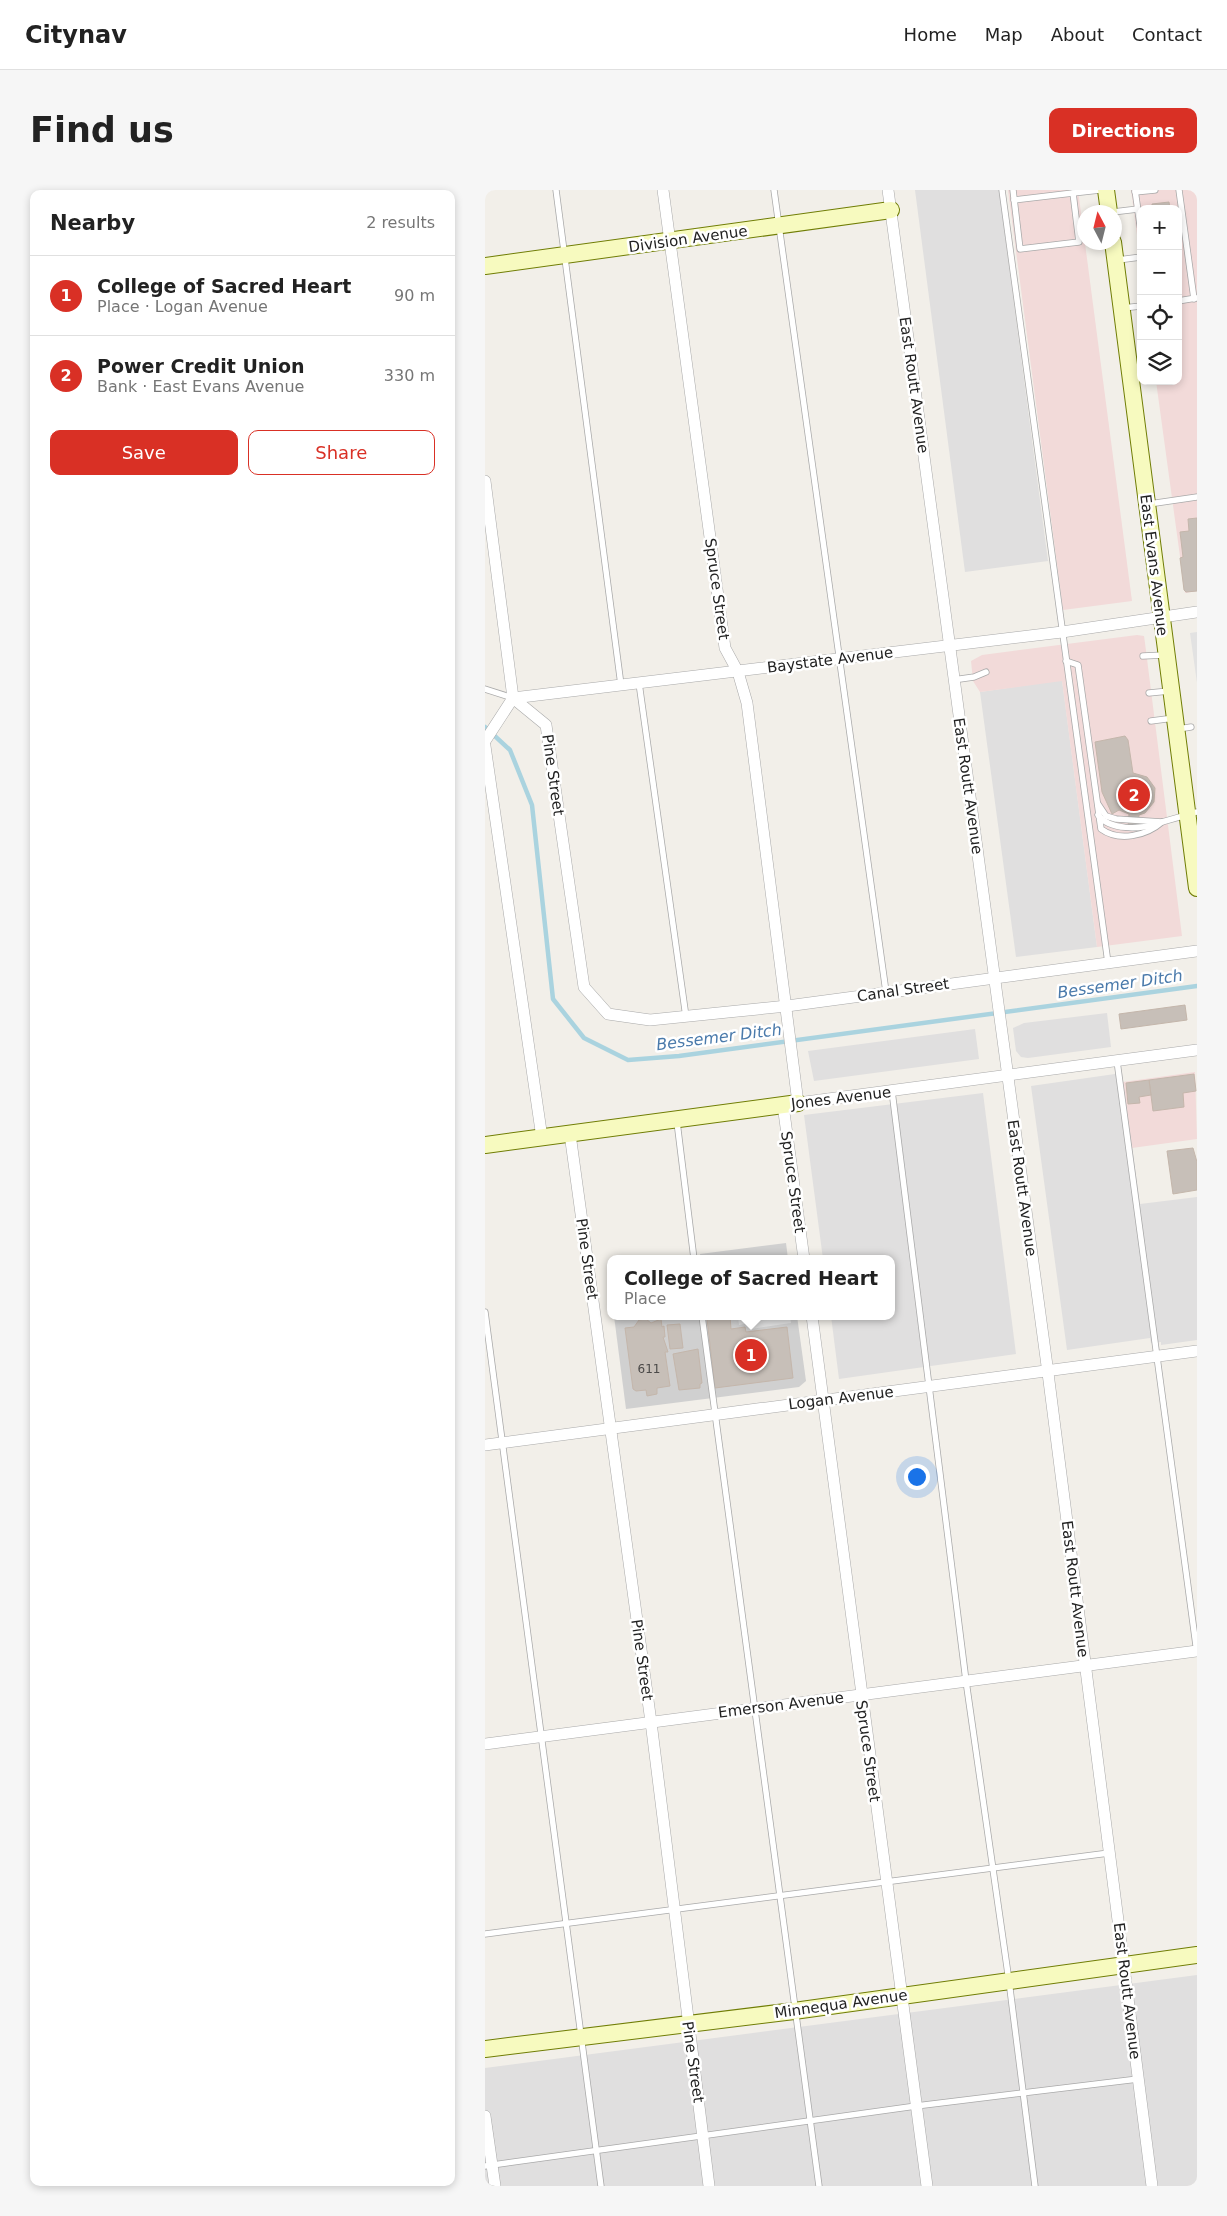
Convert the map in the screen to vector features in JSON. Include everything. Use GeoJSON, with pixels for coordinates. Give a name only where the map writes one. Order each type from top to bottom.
{"type":"FeatureCollection","features":[{"type":"Feature","properties":{"kind":"street","name":"Spruce Street"},"geometry":{"type":"LineString","coordinates":[[663,190],[725,648],[738,672],[747,703],[792,1048],[790,1104],[804,1255]]}},
{"type":"Feature","properties":{"kind":"street","name":"East Routt Avenue"},"geometry":{"type":"LineString","coordinates":[[888,190],[948,645],[1048,1373],[1152,2186]]}},
{"type":"Feature","properties":{"kind":"street"},"geometry":{"type":"LineString","coordinates":[[1106,190],[1108,205]]}},
{"type":"Feature","properties":{"kind":"street","name":"Division Avenue"},"geometry":{"type":"LineString","coordinates":[[485,266],[891,210]]}},
{"type":"Feature","properties":{"kind":"street","name":"East Evans Avenue"},"geometry":{"type":"LineString","coordinates":[[1114,250],[1171,691],[1180,725],[1192,812],[1197,888]]}},
{"type":"Feature","properties":{"kind":"street"},"geometry":{"type":"LineString","coordinates":[[485,481],[513,698],[485,741]]}},
{"type":"Feature","properties":{"kind":"street","name":"Baystate Avenue"},"geometry":{"type":"LineString","coordinates":[[513,698],[1062,632],[1197,612]]}},
{"type":"Feature","properties":{"kind":"street","name":"Pine Street"},"geometry":{"type":"LineString","coordinates":[[513,698],[545,725],[584,987],[609,1014]]}},
{"type":"Feature","properties":{"kind":"street"},"geometry":{"type":"LineString","coordinates":[[485,746],[542,1138]]}},
{"type":"Feature","properties":{"kind":"street","name":"Canal Street"},"geometry":{"type":"LineString","coordinates":[[609,1014],[650,1020],[685,1017],[787,1006],[1197,951]]}},
{"type":"Feature","properties":{"kind":"street","name":"Jones Avenue"},"geometry":{"type":"LineString","coordinates":[[485,1145],[1197,1050]]}},
{"type":"Feature","properties":{"kind":"street","name":"Pine Street"},"geometry":{"type":"LineString","coordinates":[[570,1134],[651,1722],[709,2186]]}},
{"type":"Feature","properties":{"kind":"street","name":"Spruce Street"},"geometry":{"type":"LineString","coordinates":[[813,1320],[885,1881],[927,2186]]}},
{"type":"Feature","properties":{"kind":"street","name":"Logan Avenue"},"geometry":{"type":"LineString","coordinates":[[485,1445],[823,1400],[1048,1373],[1197,1352]]}},
{"type":"Feature","properties":{"kind":"street","name":"Emerson Avenue"},"geometry":{"type":"LineString","coordinates":[[485,1744],[1197,1651]]}},
{"type":"Feature","properties":{"kind":"street","name":"Minnequa Avenue"},"geometry":{"type":"LineString","coordinates":[[485,2049],[794,2010],[1197,1955]]}},
{"type":"Feature","properties":{"kind":"street"},"geometry":{"type":"LineString","coordinates":[[485,2116],[488,2165],[495,2186]]}},
{"type":"Feature","properties":{"kind":"lane"},"geometry":{"type":"LineString","coordinates":[[556,190],[621,685]]}},
{"type":"Feature","properties":{"kind":"lane"},"geometry":{"type":"LineString","coordinates":[[774,190],[886,992]]}},
{"type":"Feature","properties":{"kind":"lane"},"geometry":{"type":"LineString","coordinates":[[1002,190],[1108,963]]}},
{"type":"Feature","properties":{"kind":"lane"},"geometry":{"type":"LineString","coordinates":[[1013,190],[1020,249],[1079,242],[1073,193]]}},
{"type":"Feature","properties":{"kind":"lane"},"geometry":{"type":"LineString","coordinates":[[1014,200],[1100,190]]}},
{"type":"Feature","properties":{"kind":"lane"},"geometry":{"type":"LineString","coordinates":[[1122,211],[1137,209],[1135,191],[1155,190]]}},
{"type":"Feature","properties":{"kind":"lane"},"geometry":{"type":"LineString","coordinates":[[1179,190],[1195,298],[1182,300]]}},
{"type":"Feature","properties":{"kind":"lane"},"geometry":{"type":"LineString","coordinates":[[1115,260],[1137,257]]}},
{"type":"Feature","properties":{"kind":"lane"},"geometry":{"type":"LineString","coordinates":[[1121,308],[1137,306]]}},
{"type":"Feature","properties":{"kind":"lane"},"geometry":{"type":"LineString","coordinates":[[1147,504],[1197,497]]}},
{"type":"Feature","properties":{"kind":"lane"},"geometry":{"type":"LineString","coordinates":[[1143,656],[1166,655]]}},
{"type":"Feature","properties":{"kind":"lane"},"geometry":{"type":"LineString","coordinates":[[1066,661],[1078,665],[1101,829],[1114,834],[1138,835],[1161,822],[1192,812]]}},
{"type":"Feature","properties":{"kind":"lane"},"geometry":{"type":"LineString","coordinates":[[953,680],[974,677],[986,672]]}},
{"type":"Feature","properties":{"kind":"lane"},"geometry":{"type":"LineString","coordinates":[[639,683],[685,1017]]}},
{"type":"Feature","properties":{"kind":"lane"},"geometry":{"type":"LineString","coordinates":[[485,689],[513,698]]}},
{"type":"Feature","properties":{"kind":"lane"},"geometry":{"type":"LineString","coordinates":[[1149,693],[1171,691]]}},
{"type":"Feature","properties":{"kind":"lane"},"geometry":{"type":"LineString","coordinates":[[1151,721],[1180,725]]}},
{"type":"Feature","properties":{"kind":"lane"},"geometry":{"type":"LineString","coordinates":[[1096,799],[1103,813],[1111,818],[1161,822]]}},
{"type":"Feature","properties":{"kind":"lane"},"geometry":{"type":"LineString","coordinates":[[1117,1061],[1197,1655]]}},
{"type":"Feature","properties":{"kind":"lane"},"geometry":{"type":"LineString","coordinates":[[892,1091],[927,1388],[966,1681],[1009,1981],[1035,2186]]}},
{"type":"Feature","properties":{"kind":"lane"},"geometry":{"type":"LineString","coordinates":[[677,1120],[694,1255]]}},
{"type":"Feature","properties":{"kind":"lane"},"geometry":{"type":"LineString","coordinates":[[485,1312],[601,2186]]}},
{"type":"Feature","properties":{"kind":"lane"},"geometry":{"type":"LineString","coordinates":[[702,1320],[819,2186]]}},
{"type":"Feature","properties":{"kind":"lane"},"geometry":{"type":"LineString","coordinates":[[485,1934],[673,1908],[1109,1853]]}},
{"type":"Feature","properties":{"kind":"lane"},"geometry":{"type":"LineString","coordinates":[[488,2165],[811,2122],[916,2106],[1138,2079]]}},
{"type":"Feature","properties":{"kind":"shaded area"},"geometry":{"type":"Polygon","coordinates":[[[915,190],[999,190],[1048,561],[965,572],[915,190]]]}},
{"type":"Feature","properties":{"kind":"shaded area"},"geometry":{"type":"Polygon","coordinates":[[[1008,190],[1078,190],[1080,205],[1077,205],[1077,250],[1086,250],[1132,601],[1063,610],[1008,190]]]}},
{"type":"Feature","properties":{"kind":"shaded area"},"geometry":{"type":"Polygon","coordinates":[[[1131,190],[1197,190],[1197,591],[1185,593],[1157,385],[1182,385],[1182,205],[1137,205],[1137,235],[1131,190]]]}},
{"type":"Feature","properties":{"kind":"shaded area"},"geometry":{"type":"Polygon","coordinates":[[[1197,632],[1197,683],[1190,633],[1197,632]]]}},
{"type":"Feature","properties":{"kind":"shaded area"},"geometry":{"type":"Polygon","coordinates":[[[1137,635],[1144,636],[1182,936],[1097,947],[1062,681],[980,692],[973,681],[971,661],[982,655],[1137,635]]]}},
{"type":"Feature","properties":{"kind":"shaded area"},"geometry":{"type":"Polygon","coordinates":[[[1062,680],[1097,947],[1016,957],[980,692],[1062,680]]]}},
{"type":"Feature","properties":{"kind":"shaded area"},"geometry":{"type":"Polygon","coordinates":[[[1107,1013],[1111,1047],[1028,1058],[1021,1057],[1016,1051],[1013,1028],[1024,1023],[1107,1013]]]}},
{"type":"Feature","properties":{"kind":"shaded area"},"geometry":{"type":"Polygon","coordinates":[[[975,1029],[979,1059],[814,1081],[808,1051],[975,1029]]]}},
{"type":"Feature","properties":{"kind":"shaded area"},"geometry":{"type":"Polygon","coordinates":[[[1195,1072],[1197,1139],[1132,1148],[1123,1082],[1195,1072]]]}},
{"type":"Feature","properties":{"kind":"shaded area"},"geometry":{"type":"Polygon","coordinates":[[[1122,1073],[1140,1204],[1197,1197],[1197,1340],[1161,1345],[1161,1342],[1151,1343],[1150,1338],[1067,1350],[1031,1086],[1122,1073]]]}},
{"type":"Feature","properties":{"kind":"shaded area"},"geometry":{"type":"Polygon","coordinates":[[[983,1093],[1016,1354],[839,1379],[832,1320],[895,1320],[895,1255],[822,1255],[804,1115],[983,1093]]]}},
{"type":"Feature","properties":{"kind":"shaded area"},"geometry":{"type":"Polygon","coordinates":[[[786,1243],[788,1255],[700,1255],[786,1243]]]}},
{"type":"Feature","properties":{"kind":"shaded area"},"geometry":{"type":"Polygon","coordinates":[[[615,1320],[798,1320],[806,1381],[799,1387],[626,1409],[615,1320]]]}},
{"type":"Feature","properties":{"kind":"shaded area"},"geometry":{"type":"Polygon","coordinates":[[[738,1320],[791,1320],[791,1323],[751,1329],[750,1323],[739,1325],[738,1320]]]}},
{"type":"Feature","properties":{"kind":"shaded area"},"geometry":{"type":"Polygon","coordinates":[[[1197,1975],[1197,2186],[485,2186],[485,2068],[1197,1975]]]}},
{"type":"Feature","properties":{"kind":"building"},"geometry":{"type":"Polygon","coordinates":[[[1169,202],[1169,205],[1152,205],[1169,202]]]}},
{"type":"Feature","properties":{"kind":"building"},"geometry":{"type":"Polygon","coordinates":[[[1197,518],[1197,591],[1186,592],[1184,590],[1180,558],[1183,557],[1180,532],[1189,531],[1188,519],[1197,518]]]}},
{"type":"Feature","properties":{"kind":"building"},"geometry":{"type":"Polygon","coordinates":[[[1125,736],[1128,740],[1133,773],[1147,777],[1155,788],[1154,802],[1145,813],[1139,815],[1138,828],[1128,827],[1129,814],[1119,810],[1112,814],[1102,792],[1095,742],[1125,736]]]}},
{"type":"Feature","properties":{"kind":"building"},"geometry":{"type":"Polygon","coordinates":[[[1185,1005],[1187,1020],[1121,1029],[1119,1014],[1185,1005]]]}},
{"type":"Feature","properties":{"kind":"building"},"geometry":{"type":"Polygon","coordinates":[[[1194,1074],[1196,1091],[1183,1093],[1184,1107],[1153,1111],[1149,1080],[1194,1074]]]}},
{"type":"Feature","properties":{"kind":"building"},"geometry":{"type":"Polygon","coordinates":[[[1149,1080],[1151,1095],[1139,1097],[1140,1103],[1128,1104],[1126,1083],[1149,1080]]]}},
{"type":"Feature","properties":{"kind":"building"},"geometry":{"type":"Polygon","coordinates":[[[1193,1148],[1197,1162],[1197,1190],[1173,1194],[1167,1151],[1193,1148]]]}},
{"type":"Feature","properties":{"kind":"building"},"geometry":{"type":"Polygon","coordinates":[[[639,1320],[647,1320],[651,1323],[661,1320],[662,1327],[664,1326],[665,1337],[663,1337],[668,1352],[665,1352],[670,1386],[657,1388],[657,1394],[647,1396],[646,1390],[636,1391],[633,1389],[625,1328],[634,1327],[639,1320]]]}},
{"type":"Feature","properties":{"kind":"building"},"geometry":{"type":"Polygon","coordinates":[[[707,1320],[730,1320],[731,1329],[745,1327],[746,1332],[787,1327],[793,1378],[715,1388],[707,1320]]]}},
{"type":"Feature","properties":{"kind":"building"},"geometry":{"type":"Polygon","coordinates":[[[680,1324],[683,1348],[670,1349],[667,1325],[680,1324]]]}},
{"type":"Feature","properties":{"kind":"building"},"geometry":{"type":"Polygon","coordinates":[[[698,1349],[702,1383],[700,1388],[679,1390],[673,1354],[698,1349]]]}},
{"type":"Feature","properties":{"kind":"waterway","name":"Bessemer Ditch"},"geometry":{"type":"LineString","coordinates":[[485,727],[510,750],[532,805],[553,999],[584,1038],[628,1060],[679,1056],[1197,986]]}},
{"type":"Feature","properties":{"kind":"place","name":"Power Credit Union"},"geometry":{"type":"Point","coordinates":[1134,795]}},
{"type":"Feature","properties":{"kind":"place","name":"College of Sacred Heart"},"geometry":{"type":"Point","coordinates":[751,1355]}}]}
